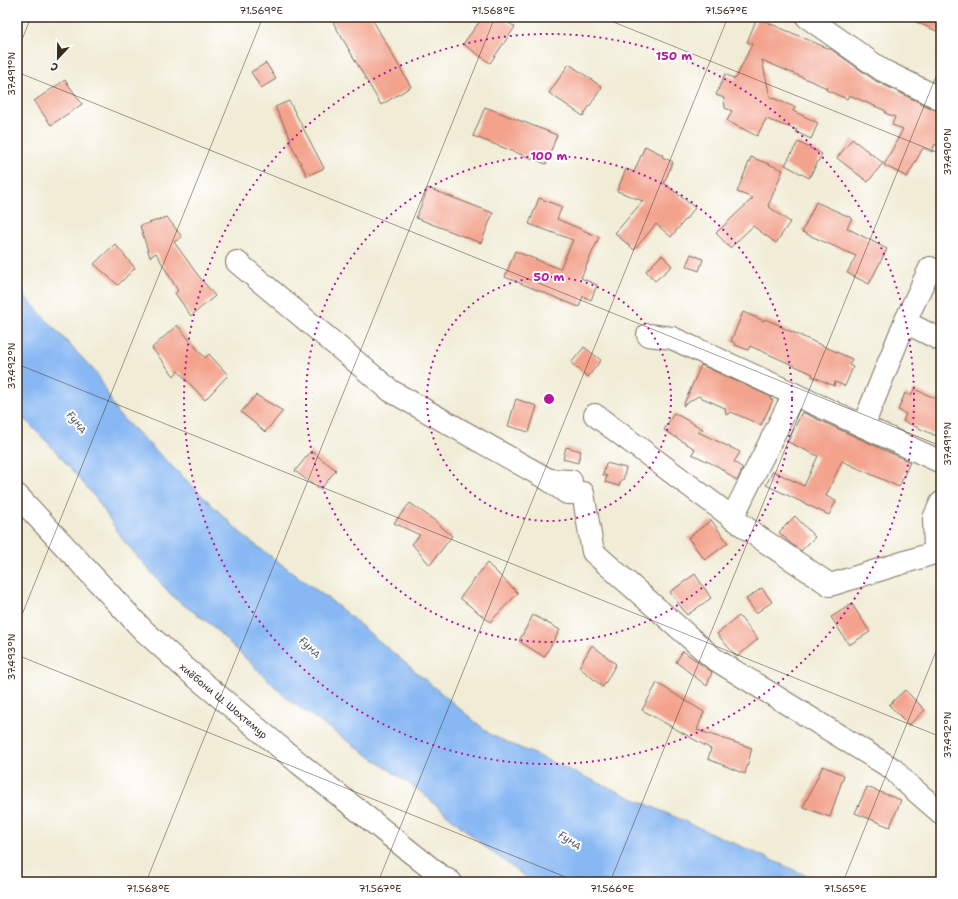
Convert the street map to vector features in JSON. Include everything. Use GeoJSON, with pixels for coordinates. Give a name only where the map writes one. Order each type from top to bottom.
{"type":"FeatureCollection","features":[{"type":"Feature","properties":{"kind":"street"},"geometry":{"type":"LineString","coordinates":[[807,17],[882,70],[941,99]]}},
{"type":"Feature","properties":{"kind":"street"},"geometry":{"type":"LineString","coordinates":[[237,262],[391,391],[549,480],[567,493],[582,493],[593,552],[713,658],[893,769],[904,781],[941,813]]}},
{"type":"Feature","properties":{"kind":"street"},"geometry":{"type":"LineString","coordinates":[[863,426],[905,322],[930,268],[941,273]]}},
{"type":"Feature","properties":{"kind":"street"},"geometry":{"type":"LineString","coordinates":[[905,322],[941,340]]}},
{"type":"Feature","properties":{"kind":"street"},"geometry":{"type":"LineString","coordinates":[[648,335],[672,338],[941,462]]}},
{"type":"Feature","properties":{"kind":"street"},"geometry":{"type":"LineString","coordinates":[[732,518],[794,394]]}},
{"type":"Feature","properties":{"kind":"street"},"geometry":{"type":"LineString","coordinates":[[595,415],[756,536],[830,585],[938,551],[934,518],[941,503]]}},
{"type":"Feature","properties":{"kind":"street"},"geometry":{"type":"LineString","coordinates":[[549,480],[571,481]]}},
{"type":"Feature","properties":{"kind":"street","name":"хиёбони Ш. Шоҳтемур"},"geometry":{"type":"LineString","coordinates":[[17,495],[143,630],[184,667],[300,764],[438,874],[451,882]]}},
{"type":"Feature","properties":{"kind":"water","name":"Ғунд"},"geometry":{"type":"Polygon","coordinates":[[[17,288],[98,375],[117,413],[246,538],[334,603],[491,735],[821,882],[532,882],[483,845],[417,789],[290,701],[209,623],[174,598],[123,540],[96,498],[51,446],[17,412],[17,288]]]}},
{"type":"Feature","properties":{"kind":"building"},"geometry":{"type":"Polygon","coordinates":[[[330,17],[371,17],[411,87],[381,105],[330,17]]]}},
{"type":"Feature","properties":{"kind":"building"},"geometry":{"type":"Polygon","coordinates":[[[483,17],[500,17],[515,27],[490,63],[463,44],[483,17]]]}},
{"type":"Feature","properties":{"kind":"building"},"geometry":{"type":"Polygon","coordinates":[[[905,17],[941,17],[941,33],[905,17]]]}},
{"type":"Feature","properties":{"kind":"building"},"geometry":{"type":"Polygon","coordinates":[[[757,18],[832,50],[876,81],[935,110],[941,111],[941,147],[935,144],[932,152],[923,148],[907,177],[884,165],[903,129],[892,125],[895,117],[885,113],[886,111],[849,95],[847,99],[826,90],[827,88],[762,60],[770,97],[795,107],[793,111],[818,123],[811,139],[796,132],[797,130],[766,119],[757,136],[727,121],[732,111],[725,108],[724,98],[716,95],[725,74],[735,79],[737,76],[752,44],[747,42],[757,18]]]}},
{"type":"Feature","properties":{"kind":"building"},"geometry":{"type":"Polygon","coordinates":[[[266,63],[276,79],[261,88],[251,72],[266,63]]]}},
{"type":"Feature","properties":{"kind":"building"},"geometry":{"type":"Polygon","coordinates":[[[569,64],[602,87],[583,116],[549,93],[569,64]]]}},
{"type":"Feature","properties":{"kind":"building"},"geometry":{"type":"Polygon","coordinates":[[[65,80],[82,104],[51,125],[34,101],[65,80]]]}},
{"type":"Feature","properties":{"kind":"building"},"geometry":{"type":"Polygon","coordinates":[[[289,101],[324,168],[307,176],[275,107],[289,101]]]}},
{"type":"Feature","properties":{"kind":"building"},"geometry":{"type":"Polygon","coordinates":[[[485,107],[557,135],[546,164],[473,136],[485,107]]]}},
{"type":"Feature","properties":{"kind":"building"},"geometry":{"type":"Polygon","coordinates":[[[852,139],[883,163],[868,182],[837,158],[852,139]]]}},
{"type":"Feature","properties":{"kind":"building"},"geometry":{"type":"Polygon","coordinates":[[[798,142],[822,154],[809,178],[785,165],[798,142]]]}},
{"type":"Feature","properties":{"kind":"building"},"geometry":{"type":"Polygon","coordinates":[[[645,146],[673,162],[664,183],[695,208],[671,237],[656,224],[634,250],[615,233],[643,201],[617,191],[626,169],[634,172],[645,146]]]}},
{"type":"Feature","properties":{"kind":"building"},"geometry":{"type":"Polygon","coordinates":[[[751,157],[783,170],[768,206],[790,222],[776,243],[753,226],[730,248],[716,233],[753,198],[737,192],[751,157]]]}},
{"type":"Feature","properties":{"kind":"building"},"geometry":{"type":"Polygon","coordinates":[[[428,188],[493,213],[481,243],[416,218],[428,188]]]}},
{"type":"Feature","properties":{"kind":"building"},"geometry":{"type":"Polygon","coordinates":[[[539,198],[562,207],[557,219],[599,237],[581,278],[597,285],[591,300],[583,296],[579,307],[505,277],[515,251],[560,269],[573,240],[529,224],[539,198]]]}},
{"type":"Feature","properties":{"kind":"building"},"geometry":{"type":"Polygon","coordinates":[[[816,202],[852,218],[847,228],[887,249],[869,284],[847,273],[856,256],[802,232],[816,202]]]}},
{"type":"Feature","properties":{"kind":"building"},"geometry":{"type":"Polygon","coordinates":[[[167,217],[182,237],[174,242],[215,296],[191,316],[175,293],[178,291],[156,253],[150,257],[140,226],[167,217]]]}},
{"type":"Feature","properties":{"kind":"building"},"geometry":{"type":"Polygon","coordinates":[[[115,244],[135,268],[118,285],[94,264],[115,244]]]}},
{"type":"Feature","properties":{"kind":"building"},"geometry":{"type":"Polygon","coordinates":[[[691,254],[703,259],[699,271],[686,266],[691,254]]]}},
{"type":"Feature","properties":{"kind":"building"},"geometry":{"type":"Polygon","coordinates":[[[662,255],[672,266],[655,281],[646,271],[662,255]]]}},
{"type":"Feature","properties":{"kind":"building"},"geometry":{"type":"Polygon","coordinates":[[[743,312],[764,321],[765,319],[779,325],[852,359],[849,365],[853,367],[845,386],[835,382],[834,386],[812,376],[813,374],[750,346],[748,350],[735,345],[736,344],[731,341],[743,312]]]}},
{"type":"Feature","properties":{"kind":"building"},"geometry":{"type":"Polygon","coordinates":[[[177,325],[205,358],[209,354],[228,375],[205,400],[178,371],[174,376],[152,348],[177,325]]]}},
{"type":"Feature","properties":{"kind":"building"},"geometry":{"type":"Polygon","coordinates":[[[584,347],[601,360],[588,377],[571,363],[584,347]]]}},
{"type":"Feature","properties":{"kind":"building"},"geometry":{"type":"Polygon","coordinates":[[[701,365],[771,397],[770,399],[773,400],[761,425],[731,412],[726,415],[725,408],[698,396],[683,406],[701,365]]]}},
{"type":"Feature","properties":{"kind":"building"},"geometry":{"type":"Polygon","coordinates":[[[914,389],[941,401],[941,438],[903,421],[906,414],[898,410],[905,393],[911,396],[914,389]]]}},
{"type":"Feature","properties":{"kind":"building"},"geometry":{"type":"Polygon","coordinates":[[[256,395],[283,411],[265,432],[241,412],[256,395]]]}},
{"type":"Feature","properties":{"kind":"building"},"geometry":{"type":"Polygon","coordinates":[[[516,399],[537,406],[529,432],[508,426],[516,399]]]}},
{"type":"Feature","properties":{"kind":"building"},"geometry":{"type":"Polygon","coordinates":[[[802,412],[910,462],[899,487],[842,461],[826,496],[836,501],[829,515],[766,485],[773,471],[804,486],[818,456],[788,442],[802,412]]]}},
{"type":"Feature","properties":{"kind":"building"},"geometry":{"type":"Polygon","coordinates":[[[674,413],[703,429],[698,432],[740,452],[734,462],[743,468],[737,481],[719,467],[692,454],[695,449],[664,430],[674,413]]]}},
{"type":"Feature","properties":{"kind":"building"},"geometry":{"type":"Polygon","coordinates":[[[566,447],[581,451],[578,463],[563,459],[566,447]]]}},
{"type":"Feature","properties":{"kind":"building"},"geometry":{"type":"Polygon","coordinates":[[[311,451],[336,470],[320,490],[295,471],[311,451]]]}},
{"type":"Feature","properties":{"kind":"building"},"geometry":{"type":"Polygon","coordinates":[[[606,463],[626,468],[623,480],[621,480],[619,486],[605,482],[607,476],[603,475],[606,463]]]}},
{"type":"Feature","properties":{"kind":"building"},"geometry":{"type":"Polygon","coordinates":[[[410,503],[434,520],[452,536],[430,565],[412,544],[420,535],[394,523],[410,503]]]}},
{"type":"Feature","properties":{"kind":"building"},"geometry":{"type":"Polygon","coordinates":[[[795,516],[815,537],[801,551],[779,532],[795,516]]]}},
{"type":"Feature","properties":{"kind":"building"},"geometry":{"type":"Polygon","coordinates":[[[711,520],[728,543],[705,560],[688,538],[711,520]]]}},
{"type":"Feature","properties":{"kind":"building"},"geometry":{"type":"Polygon","coordinates":[[[487,563],[518,593],[490,622],[460,598],[487,563]]]}},
{"type":"Feature","properties":{"kind":"building"},"geometry":{"type":"Polygon","coordinates":[[[695,574],[711,598],[687,615],[670,592],[695,574]]]}},
{"type":"Feature","properties":{"kind":"building"},"geometry":{"type":"Polygon","coordinates":[[[762,588],[772,602],[756,613],[746,599],[762,588]]]}},
{"type":"Feature","properties":{"kind":"building"},"geometry":{"type":"Polygon","coordinates":[[[852,604],[870,632],[849,645],[831,617],[852,604]]]}},
{"type":"Feature","properties":{"kind":"building"},"geometry":{"type":"Polygon","coordinates":[[[533,615],[560,630],[544,657],[519,641],[533,615]]]}},
{"type":"Feature","properties":{"kind":"building"},"geometry":{"type":"Polygon","coordinates":[[[739,616],[758,639],[737,657],[717,634],[739,616]]]}},
{"type":"Feature","properties":{"kind":"building"},"geometry":{"type":"Polygon","coordinates":[[[592,645],[616,664],[603,687],[579,667],[592,645]]]}},
{"type":"Feature","properties":{"kind":"building"},"geometry":{"type":"Polygon","coordinates":[[[683,651],[712,672],[707,686],[676,662],[683,651]]]}},
{"type":"Feature","properties":{"kind":"building"},"geometry":{"type":"Polygon","coordinates":[[[657,683],[704,712],[697,730],[752,748],[745,774],[708,759],[711,749],[642,710],[657,683]]]}},
{"type":"Feature","properties":{"kind":"building"},"geometry":{"type":"Polygon","coordinates":[[[905,690],[925,710],[909,725],[889,705],[905,690]]]}},
{"type":"Feature","properties":{"kind":"building"},"geometry":{"type":"Polygon","coordinates":[[[823,766],[844,775],[830,817],[803,807],[823,766]]]}},
{"type":"Feature","properties":{"kind":"building"},"geometry":{"type":"Polygon","coordinates":[[[867,787],[901,800],[890,827],[855,813],[867,787]]]}}]}
